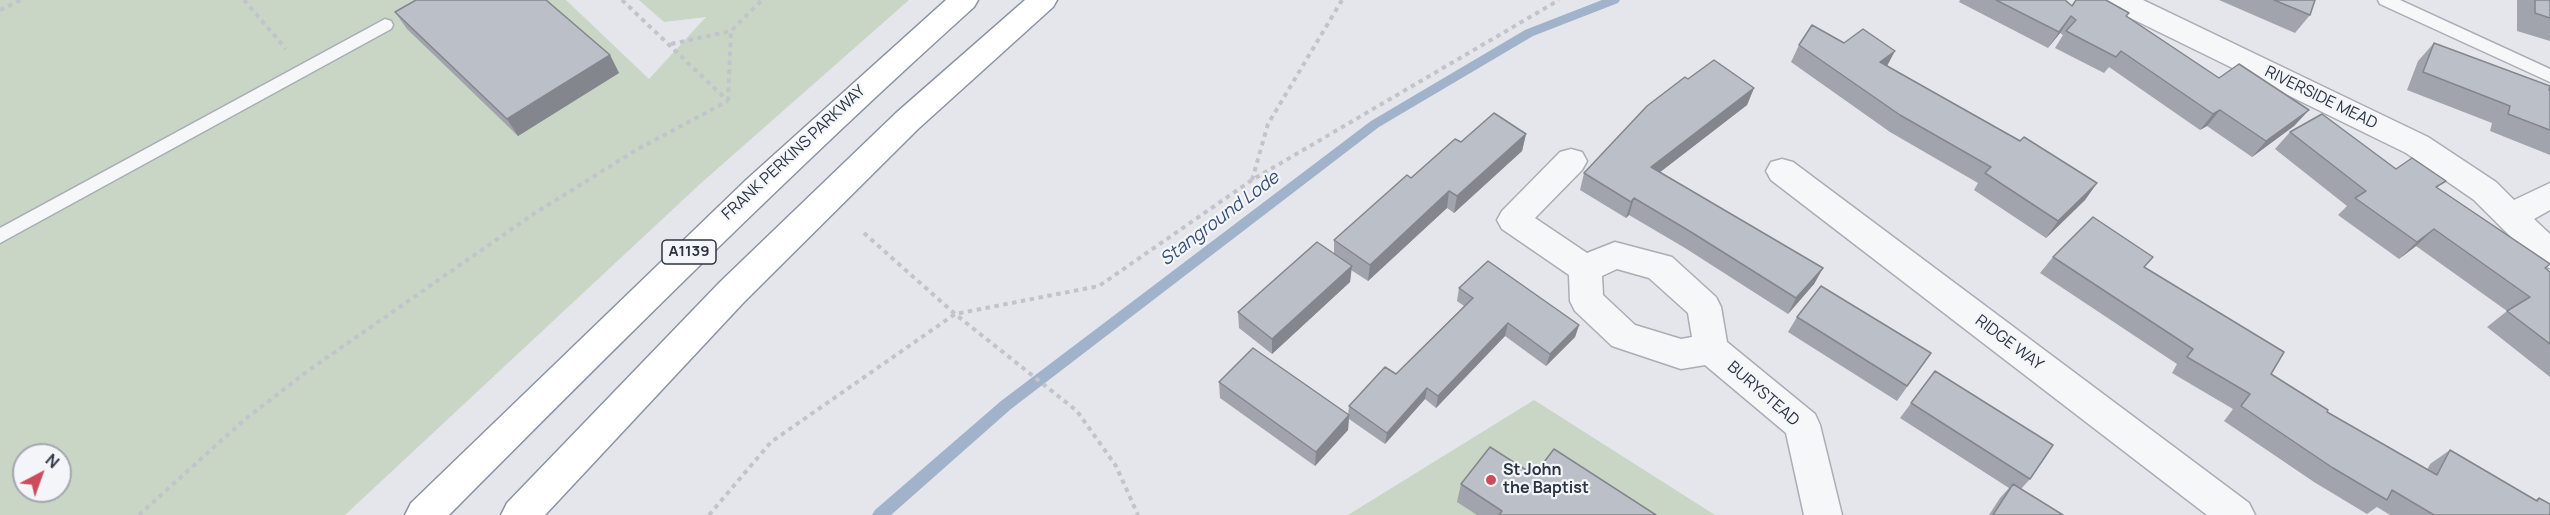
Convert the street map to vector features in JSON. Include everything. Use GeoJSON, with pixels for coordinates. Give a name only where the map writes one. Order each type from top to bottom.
{"type":"FeatureCollection","features":[{"type":"Feature","properties":{"kind":"highway","name":"FRANK PERKINS PARKWAY"},"geometry":{"type":"LineString","coordinates":[[424,515],[680,261],[852,98],[964,0]]}},
{"type":"Feature","properties":{"kind":"highway"},"geometry":{"type":"LineString","coordinates":[[520,515],[732,292],[907,121],[1042,0]]}},
{"type":"Feature","properties":{"kind":"street","name":"RIVERSIDE MEAD"},"geometry":{"type":"LineString","coordinates":[[2118,0],[2417,145],[2485,191],[2550,255]]}},
{"type":"Feature","properties":{"kind":"street"},"geometry":{"type":"LineString","coordinates":[[1571,161],[1514,220],[1586,270]]}},
{"type":"Feature","properties":{"kind":"street","name":"RIDGE WAY"},"geometry":{"type":"LineString","coordinates":[[1782,171],[2236,515]]}},
{"type":"Feature","properties":{"kind":"street"},"geometry":{"type":"LineString","coordinates":[[2511,217],[2550,195]]}},
{"type":"Feature","properties":{"kind":"street","name":"BURYSTEAD"},"geometry":{"type":"LineString","coordinates":[[1712,349],[1681,354],[1624,336],[1587,301],[1586,270],[1615,255],[1660,267],[1704,307],[1712,349],[1802,425],[1823,515]]}},
{"type":"Feature","properties":{"kind":"lane"},"geometry":{"type":"LineString","coordinates":[[2386,0],[2550,76]]}},
{"type":"Feature","properties":{"kind":"lane"},"geometry":{"type":"LineString","coordinates":[[0,236],[385,25]]}},
{"type":"Feature","properties":{"kind":"path"},"geometry":{"type":"LineString","coordinates":[[0,10],[21,0]]}},
{"type":"Feature","properties":{"kind":"path"},"geometry":{"type":"LineString","coordinates":[[244,0],[304,69]]}},
{"type":"Feature","properties":{"kind":"path"},"geometry":{"type":"LineString","coordinates":[[622,0],[671,44],[728,101]]}},
{"type":"Feature","properties":{"kind":"path"},"geometry":{"type":"LineString","coordinates":[[671,44],[730,31],[762,0]]}},
{"type":"Feature","properties":{"kind":"path"},"geometry":{"type":"LineString","coordinates":[[1251,180],[1268,124],[1342,0]]}},
{"type":"Feature","properties":{"kind":"path"},"geometry":{"type":"LineString","coordinates":[[709,515],[771,442],[955,314],[1099,286],[1251,180],[1559,0]]}},
{"type":"Feature","properties":{"kind":"path"},"geometry":{"type":"LineString","coordinates":[[728,101],[730,31]]}},
{"type":"Feature","properties":{"kind":"path"},"geometry":{"type":"LineString","coordinates":[[139,515],[243,421],[309,370],[532,214],[636,150],[728,101]]}},
{"type":"Feature","properties":{"kind":"path"},"geometry":{"type":"LineString","coordinates":[[864,233],[955,314],[1077,411],[1116,466],[1138,515]]}},
{"type":"Feature","properties":{"kind":"green space"},"geometry":{"type":"Polygon","coordinates":[[[0,0],[566,0],[649,79],[706,17],[664,22],[639,0],[909,0],[700,184],[345,515],[0,515],[0,0]]]}},
{"type":"Feature","properties":{"kind":"green space"},"geometry":{"type":"Polygon","coordinates":[[[1534,400],[1715,515],[1348,515],[1534,400]]]}},
{"type":"Feature","properties":{"kind":"building"},"geometry":{"type":"Polygon","coordinates":[[[416,0],[546,0],[610,55],[507,119],[395,12],[416,0]]]}},
{"type":"Feature","properties":{"kind":"building"},"geometry":{"type":"Polygon","coordinates":[[[1996,0],[2065,0],[2072,6],[2076,0],[2106,0],[2129,13],[2126,16],[2219,78],[2239,64],[2309,110],[2266,141],[2220,110],[2213,114],[2121,51],[2116,57],[2066,31],[2076,20],[2071,16],[2059,32],[1996,0]]]}},
{"type":"Feature","properties":{"kind":"building"},"geometry":{"type":"Polygon","coordinates":[[[2274,0],[2315,0],[2310,15],[2274,0]]]}},
{"type":"Feature","properties":{"kind":"building"},"geometry":{"type":"Polygon","coordinates":[[[2535,0],[2550,0],[2550,18],[2535,13],[2535,0]]]}},
{"type":"Feature","properties":{"kind":"building"},"geometry":{"type":"Polygon","coordinates":[[[1812,25],[1844,43],[1863,29],[1895,51],[1880,62],[2020,141],[2024,137],[2097,183],[2058,221],[1985,173],[1991,167],[1900,115],[1799,45],[1812,25]]]}},
{"type":"Feature","properties":{"kind":"building"},"geometry":{"type":"Polygon","coordinates":[[[2434,43],[2550,86],[2550,130],[2508,114],[2510,106],[2423,72],[2434,43]]]}},
{"type":"Feature","properties":{"kind":"building"},"geometry":{"type":"Polygon","coordinates":[[[1714,60],[1754,88],[1651,167],[1823,268],[1796,298],[1634,198],[1631,202],[1584,173],[1647,106],[1685,77],[1688,79],[1714,60]]]}},
{"type":"Feature","properties":{"kind":"building"},"geometry":{"type":"Polygon","coordinates":[[[1494,113],[1526,134],[1457,196],[1449,191],[1370,265],[1334,240],[1407,175],[1411,178],[1455,139],[1461,142],[1494,113]]]}},
{"type":"Feature","properties":{"kind":"building"},"geometry":{"type":"Polygon","coordinates":[[[2322,114],[2396,169],[2412,158],[2446,181],[2436,187],[2550,264],[2545,268],[2550,272],[2550,344],[2507,311],[2530,297],[2434,229],[2417,242],[2355,198],[2366,191],[2290,132],[2322,114]]]}},
{"type":"Feature","properties":{"kind":"building"},"geometry":{"type":"Polygon","coordinates":[[[2093,217],[2153,257],[2144,267],[2284,352],[2271,374],[2328,410],[2327,412],[2437,475],[2450,450],[2537,501],[2539,498],[2550,504],[2550,515],[2434,515],[2392,490],[2387,500],[2333,468],[2241,406],[2250,394],[2187,357],[2193,349],[2053,257],[2093,217]]]}},
{"type":"Feature","properties":{"kind":"building"},"geometry":{"type":"Polygon","coordinates":[[[1317,242],[1352,266],[1272,339],[1238,312],[1317,242]]]}},
{"type":"Feature","properties":{"kind":"building"},"geometry":{"type":"Polygon","coordinates":[[[1488,261],[1579,325],[1550,354],[1508,323],[1438,396],[1427,388],[1387,433],[1349,406],[1385,367],[1396,374],[1473,298],[1459,288],[1488,261]]]}},
{"type":"Feature","properties":{"kind":"building"},"geometry":{"type":"Polygon","coordinates":[[[1821,286],[1931,353],[1907,386],[1797,317],[1821,286]]]}},
{"type":"Feature","properties":{"kind":"building"},"geometry":{"type":"Polygon","coordinates":[[[1253,348],[1349,415],[1316,452],[1219,382],[1253,348]]]}},
{"type":"Feature","properties":{"kind":"building"},"geometry":{"type":"Polygon","coordinates":[[[1935,371],[2053,445],[2030,479],[1911,403],[1935,371]]]}},
{"type":"Feature","properties":{"kind":"building"},"geometry":{"type":"Polygon","coordinates":[[[1490,447],[1534,475],[1554,449],[1656,515],[1499,515],[1502,511],[1461,484],[1490,447]]]}},
{"type":"Feature","properties":{"kind":"building"},"geometry":{"type":"Polygon","coordinates":[[[2013,484],[2063,515],[1993,515],[2013,484]]]}},
{"type":"Feature","properties":{"kind":"waterway","name":"Stanground Lode"},"geometry":{"type":"LineString","coordinates":[[880,515],[1006,405],[1375,124],[1529,33],[1614,0]]}},
{"type":"Feature","properties":{"kind":"place","name":"St John the Baptist"},"geometry":{"type":"Point","coordinates":[1491,480]}}]}
